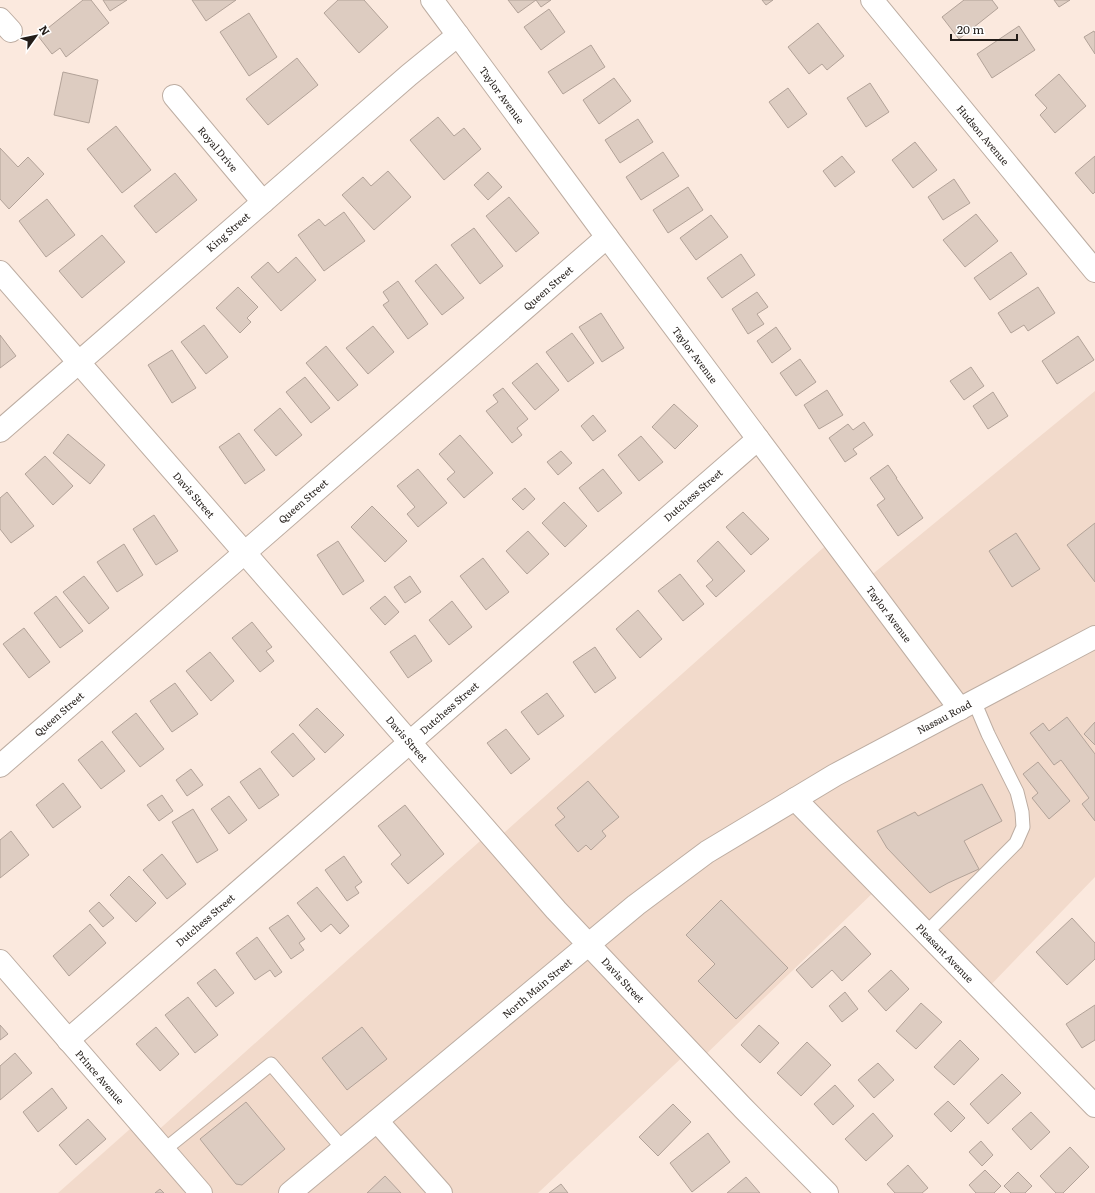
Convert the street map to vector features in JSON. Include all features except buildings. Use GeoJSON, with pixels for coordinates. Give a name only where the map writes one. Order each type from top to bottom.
{"type":"FeatureCollection","features":[{"type":"Feature","properties":{"kind":"street","name":"Taylor Avenue"},"geometry":{"type":"LineString","coordinates":[[432,0],[758,439],[967,705]]}},
{"type":"Feature","properties":{"kind":"street","name":"Hudson Avenue"},"geometry":{"type":"LineString","coordinates":[[872,0],[1095,271]]}},
{"type":"Feature","properties":{"kind":"street","name":"King Street"},"geometry":{"type":"LineString","coordinates":[[0,431],[409,75],[458,35]]}},
{"type":"Feature","properties":{"kind":"street","name":"Royal Drive"},"geometry":{"type":"LineString","coordinates":[[174,96],[263,202]]}},
{"type":"Feature","properties":{"kind":"street","name":"Queen Street"},"geometry":{"type":"LineString","coordinates":[[0,766],[607,237]]}},
{"type":"Feature","properties":{"kind":"street","name":"Davis Street"},"geometry":{"type":"LineString","coordinates":[[0,272],[556,910],[738,1102],[827,1193]]}},
{"type":"Feature","properties":{"kind":"street","name":"Dutchess Street"},"geometry":{"type":"LineString","coordinates":[[68,1040],[758,439]]}},
{"type":"Feature","properties":{"kind":"street","name":"Nassau Road"},"geometry":{"type":"LineString","coordinates":[[794,799],[834,774],[1095,637]]}},
{"type":"Feature","properties":{"kind":"street","name":"Pleasant Avenue"},"geometry":{"type":"LineString","coordinates":[[794,799],[1095,1106]]}},
{"type":"Feature","properties":{"kind":"street","name":"North Main Street"},"geometry":{"type":"LineString","coordinates":[[290,1193],[636,905],[707,852],[794,799]]}},
{"type":"Feature","properties":{"kind":"street","name":"Prince Avenue"},"geometry":{"type":"LineString","coordinates":[[0,961],[201,1193]]}},
{"type":"Feature","properties":{"kind":"street"},"geometry":{"type":"LineString","coordinates":[[377,1121],[441,1193]]}},
{"type":"Feature","properties":{"kind":"lane"},"geometry":{"type":"LineString","coordinates":[[926,933],[1016,843],[1023,827],[1022,812],[1017,792],[988,734],[967,705]]}},
{"type":"Feature","properties":{"kind":"lane"},"geometry":{"type":"LineString","coordinates":[[164,1150],[271,1064],[343,1149]]}},
{"type":"Feature","properties":{"kind":"shaded area"},"geometry":{"type":"Polygon","coordinates":[[[1095,391],[1095,877],[984,992],[880,886],[701,1059],[690,1050],[538,1193],[58,1193],[139,1121],[154,1134],[489,833],[496,840],[832,540],[863,582],[1095,391]]]}}]}
